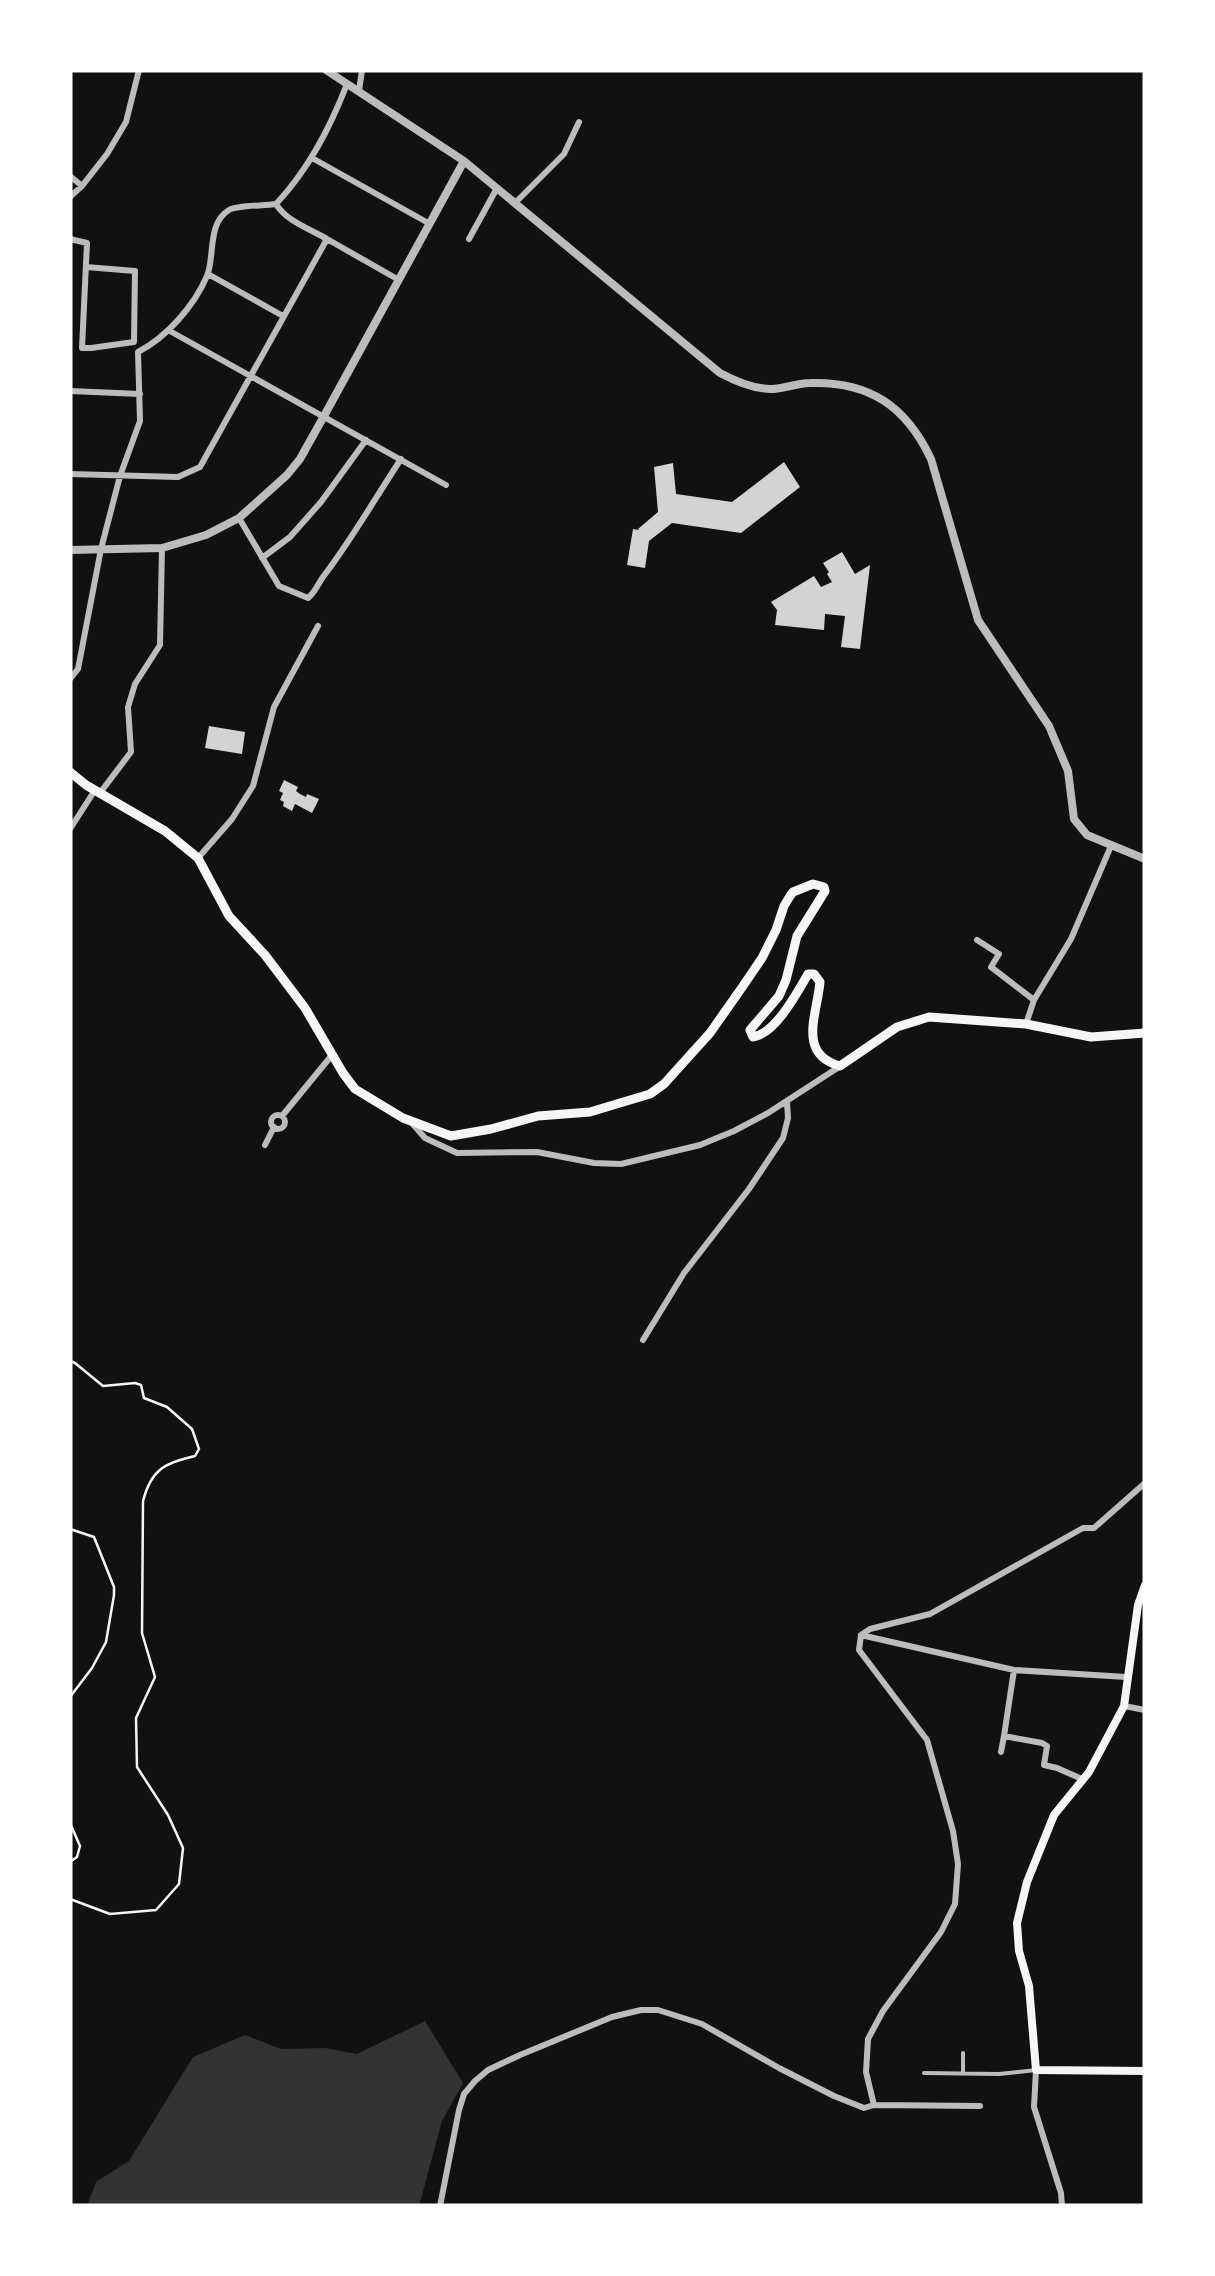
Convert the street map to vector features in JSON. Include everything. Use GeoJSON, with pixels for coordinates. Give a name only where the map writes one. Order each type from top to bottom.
{"type":"FeatureCollection","features":[{"type":"Feature","properties":{"kind":"main road"},"geometry":{"type":"LineString","coordinates":[[70,772],[165,830],[198,858],[230,916],[305,1008],[355,1089],[410,1122],[442,1134],[460,1136],[538,1116],[590,1112],[650,1094],[710,1033],[762,958],[793,892],[814,884],[824,886],[822,898],[797,936],[779,996],[754,1025],[750,1034],[758,1038],[793,999],[808,974],[814,974],[820,982],[813,1019],[816,1048],[826,1062],[840,1066],[898,1027],[930,1017],[1026,1024],[1091,1037],[1145,1033]]}},
{"type":"Feature","properties":{"kind":"main road"},"geometry":{"type":"LineString","coordinates":[[1145,1585],[1138,1605],[1124,1706],[1089,1772],[1054,1814],[1027,1882],[1017,1923],[1036,2070],[1145,2071]]}},
{"type":"Feature","properties":{"kind":"street"},"geometry":{"type":"LineString","coordinates":[[70,197],[107,154],[126,122],[139,70]]}},
{"type":"Feature","properties":{"kind":"street"},"geometry":{"type":"LineString","coordinates":[[326,70],[464,160],[729,378],[772,389],[812,382],[860,387],[892,404],[931,459],[978,620],[1034,700],[1062,755],[1071,786],[1074,820],[1087,836],[1145,860]]}},
{"type":"Feature","properties":{"kind":"street"},"geometry":{"type":"LineString","coordinates":[[359,91],[362,70]]}},
{"type":"Feature","properties":{"kind":"street"},"geometry":{"type":"LineString","coordinates":[[138,352],[168,330],[191,304],[208,274],[220,219],[230,209],[276,204],[294,185],[339,110],[347,84]]}},
{"type":"Feature","properties":{"kind":"street"},"geometry":{"type":"LineString","coordinates":[[515,202],[564,154],[579,122]]}},
{"type":"Feature","properties":{"kind":"street"},"geometry":{"type":"LineString","coordinates":[[312,158],[430,224]]}},
{"type":"Feature","properties":{"kind":"street"},"geometry":{"type":"LineString","coordinates":[[70,550],[162,548],[206,535],[239,518],[286,475],[300,459],[464,160]]}},
{"type":"Feature","properties":{"kind":"street"},"geometry":{"type":"LineString","coordinates":[[70,176],[82,186]]}},
{"type":"Feature","properties":{"kind":"street"},"geometry":{"type":"LineString","coordinates":[[469,239],[496,188]]}},
{"type":"Feature","properties":{"kind":"street"},"geometry":{"type":"LineString","coordinates":[[276,204],[288,217],[400,280]]}},
{"type":"Feature","properties":{"kind":"street"},"geometry":{"type":"LineString","coordinates":[[70,239],[88,243],[82,348],[134,342]]}},
{"type":"Feature","properties":{"kind":"street"},"geometry":{"type":"LineString","coordinates":[[70,474],[178,477],[200,467],[327,239]]}},
{"type":"Feature","properties":{"kind":"street"},"geometry":{"type":"LineString","coordinates":[[70,679],[78,669],[101,550],[120,476],[140,421],[134,271],[86,267]]}},
{"type":"Feature","properties":{"kind":"street"},"geometry":{"type":"LineString","coordinates":[[208,274],[283,316]]}},
{"type":"Feature","properties":{"kind":"street"},"geometry":{"type":"LineString","coordinates":[[168,330],[446,484]]}},
{"type":"Feature","properties":{"kind":"street"},"geometry":{"type":"LineString","coordinates":[[70,391],[140,394]]}},
{"type":"Feature","properties":{"kind":"street"},"geometry":{"type":"LineString","coordinates":[[262,558],[290,538],[366,440]]}},
{"type":"Feature","properties":{"kind":"street"},"geometry":{"type":"LineString","coordinates":[[239,518],[278,586],[308,598],[313,596],[401,460]]}},
{"type":"Feature","properties":{"kind":"street"},"geometry":{"type":"LineString","coordinates":[[70,829],[131,752],[128,707],[135,684],[160,645],[162,548]]}},
{"type":"Feature","properties":{"kind":"street"},"geometry":{"type":"LineString","coordinates":[[198,858],[232,820],[253,786],[274,707],[318,626]]}},
{"type":"Feature","properties":{"kind":"street"},"geometry":{"type":"LineString","coordinates":[[70,647],[82,650]]}},
{"type":"Feature","properties":{"kind":"street"},"geometry":{"type":"LineString","coordinates":[[1026,1024],[1034,1000],[1070,939],[1111,846]]}},
{"type":"Feature","properties":{"kind":"street"},"geometry":{"type":"LineString","coordinates":[[976,940],[999,954],[991,968],[1034,1000]]}},
{"type":"Feature","properties":{"kind":"street"},"geometry":{"type":"LineString","coordinates":[[265,1145],[274,1128],[272,1118],[282,1116],[332,1055]]}},
{"type":"Feature","properties":{"kind":"street"},"geometry":{"type":"LineString","coordinates":[[410,1122],[425,1138],[458,1152],[537,1152],[594,1164],[622,1164],[700,1145],[734,1131],[840,1066]]}},
{"type":"Feature","properties":{"kind":"street"},"geometry":{"type":"LineString","coordinates":[[644,1340],[684,1273],[783,1138],[787,1101]]}},
{"type":"Feature","properties":{"kind":"street"},"geometry":{"type":"LineString","coordinates":[[874,2105],[866,2072],[868,2039],[883,2011],[941,1932],[955,1904],[958,1864],[927,1740],[859,1650],[862,1634],[930,1614],[1084,1528],[1094,1528],[1145,1483]]}},
{"type":"Feature","properties":{"kind":"street"},"geometry":{"type":"LineString","coordinates":[[862,1634],[1014,1670],[1126,1676]]}},
{"type":"Feature","properties":{"kind":"street"},"geometry":{"type":"LineString","coordinates":[[1001,1752],[1014,1670]]}},
{"type":"Feature","properties":{"kind":"street"},"geometry":{"type":"LineString","coordinates":[[1124,1706],[1145,1710]]}},
{"type":"Feature","properties":{"kind":"street"},"geometry":{"type":"LineString","coordinates":[[1004,1736],[1042,1743],[1047,1746],[1044,1765],[1082,1779]]}},
{"type":"Feature","properties":{"kind":"street"},"geometry":{"type":"LineString","coordinates":[[440,2206],[459,2110],[464,2094],[475,2081],[488,2070],[520,2055],[612,2017],[641,2010],[658,2010],[702,2024],[779,2068],[864,2108],[980,2106]]}},
{"type":"Feature","properties":{"kind":"street"},"geometry":{"type":"LineString","coordinates":[[963,2053],[963,2074]]}},
{"type":"Feature","properties":{"kind":"street"},"geometry":{"type":"LineString","coordinates":[[924,2073],[999,2074],[1036,2070],[1034,2107],[1062,2206]]}},
{"type":"Feature","properties":{"kind":"path"},"geometry":{"type":"LineString","coordinates":[[70,1361],[103,1386],[140,1385],[144,1398],[167,1407],[192,1429],[199,1449],[195,1456],[173,1461],[154,1473],[147,1482],[141,1534],[142,1633],[155,1677],[136,1718],[137,1767],[168,1815],[183,1848],[179,1884],[156,1910],[110,1914],[70,1899]]}},
{"type":"Feature","properties":{"kind":"path"},"geometry":{"type":"LineString","coordinates":[[70,1529],[94,1536],[114,1587],[106,1642],[70,1696]]}},
{"type":"Feature","properties":{"kind":"path"},"geometry":{"type":"LineString","coordinates":[[70,1823],[80,1846],[77,1858],[70,1862]]}},
{"type":"Feature","properties":{"kind":"shaded area"},"geometry":{"type":"Polygon","coordinates":[[[425,2021],[463,2083],[442,2121],[419,2206],[87,2206],[96,2182],[129,2161],[193,2057],[245,2035],[281,2049],[325,2048],[357,2054],[425,2021]]]}},
{"type":"Feature","properties":{"kind":"building"},"geometry":{"type":"Polygon","coordinates":[[[784,462],[800,487],[741,533],[672,523],[649,541],[645,568],[627,565],[633,529],[639,530],[658,512],[654,467],[673,463],[676,494],[732,502],[784,462]]]}},
{"type":"Feature","properties":{"kind":"building"},"geometry":{"type":"Polygon","coordinates":[[[842,552],[855,574],[870,565],[860,649],[841,647],[845,616],[825,614],[824,630],[775,625],[777,610],[771,602],[814,576],[821,587],[832,582],[823,563],[842,552]]]}},
{"type":"Feature","properties":{"kind":"building"},"geometry":{"type":"Polygon","coordinates":[[[209,726],[245,732],[242,754],[205,748],[209,726]]]}},
{"type":"Feature","properties":{"kind":"building"},"geometry":{"type":"Polygon","coordinates":[[[284,780],[298,787],[296,791],[300,794],[319,799],[312,813],[295,804],[292,811],[283,806],[283,793],[279,791],[284,780]]]}}]}
